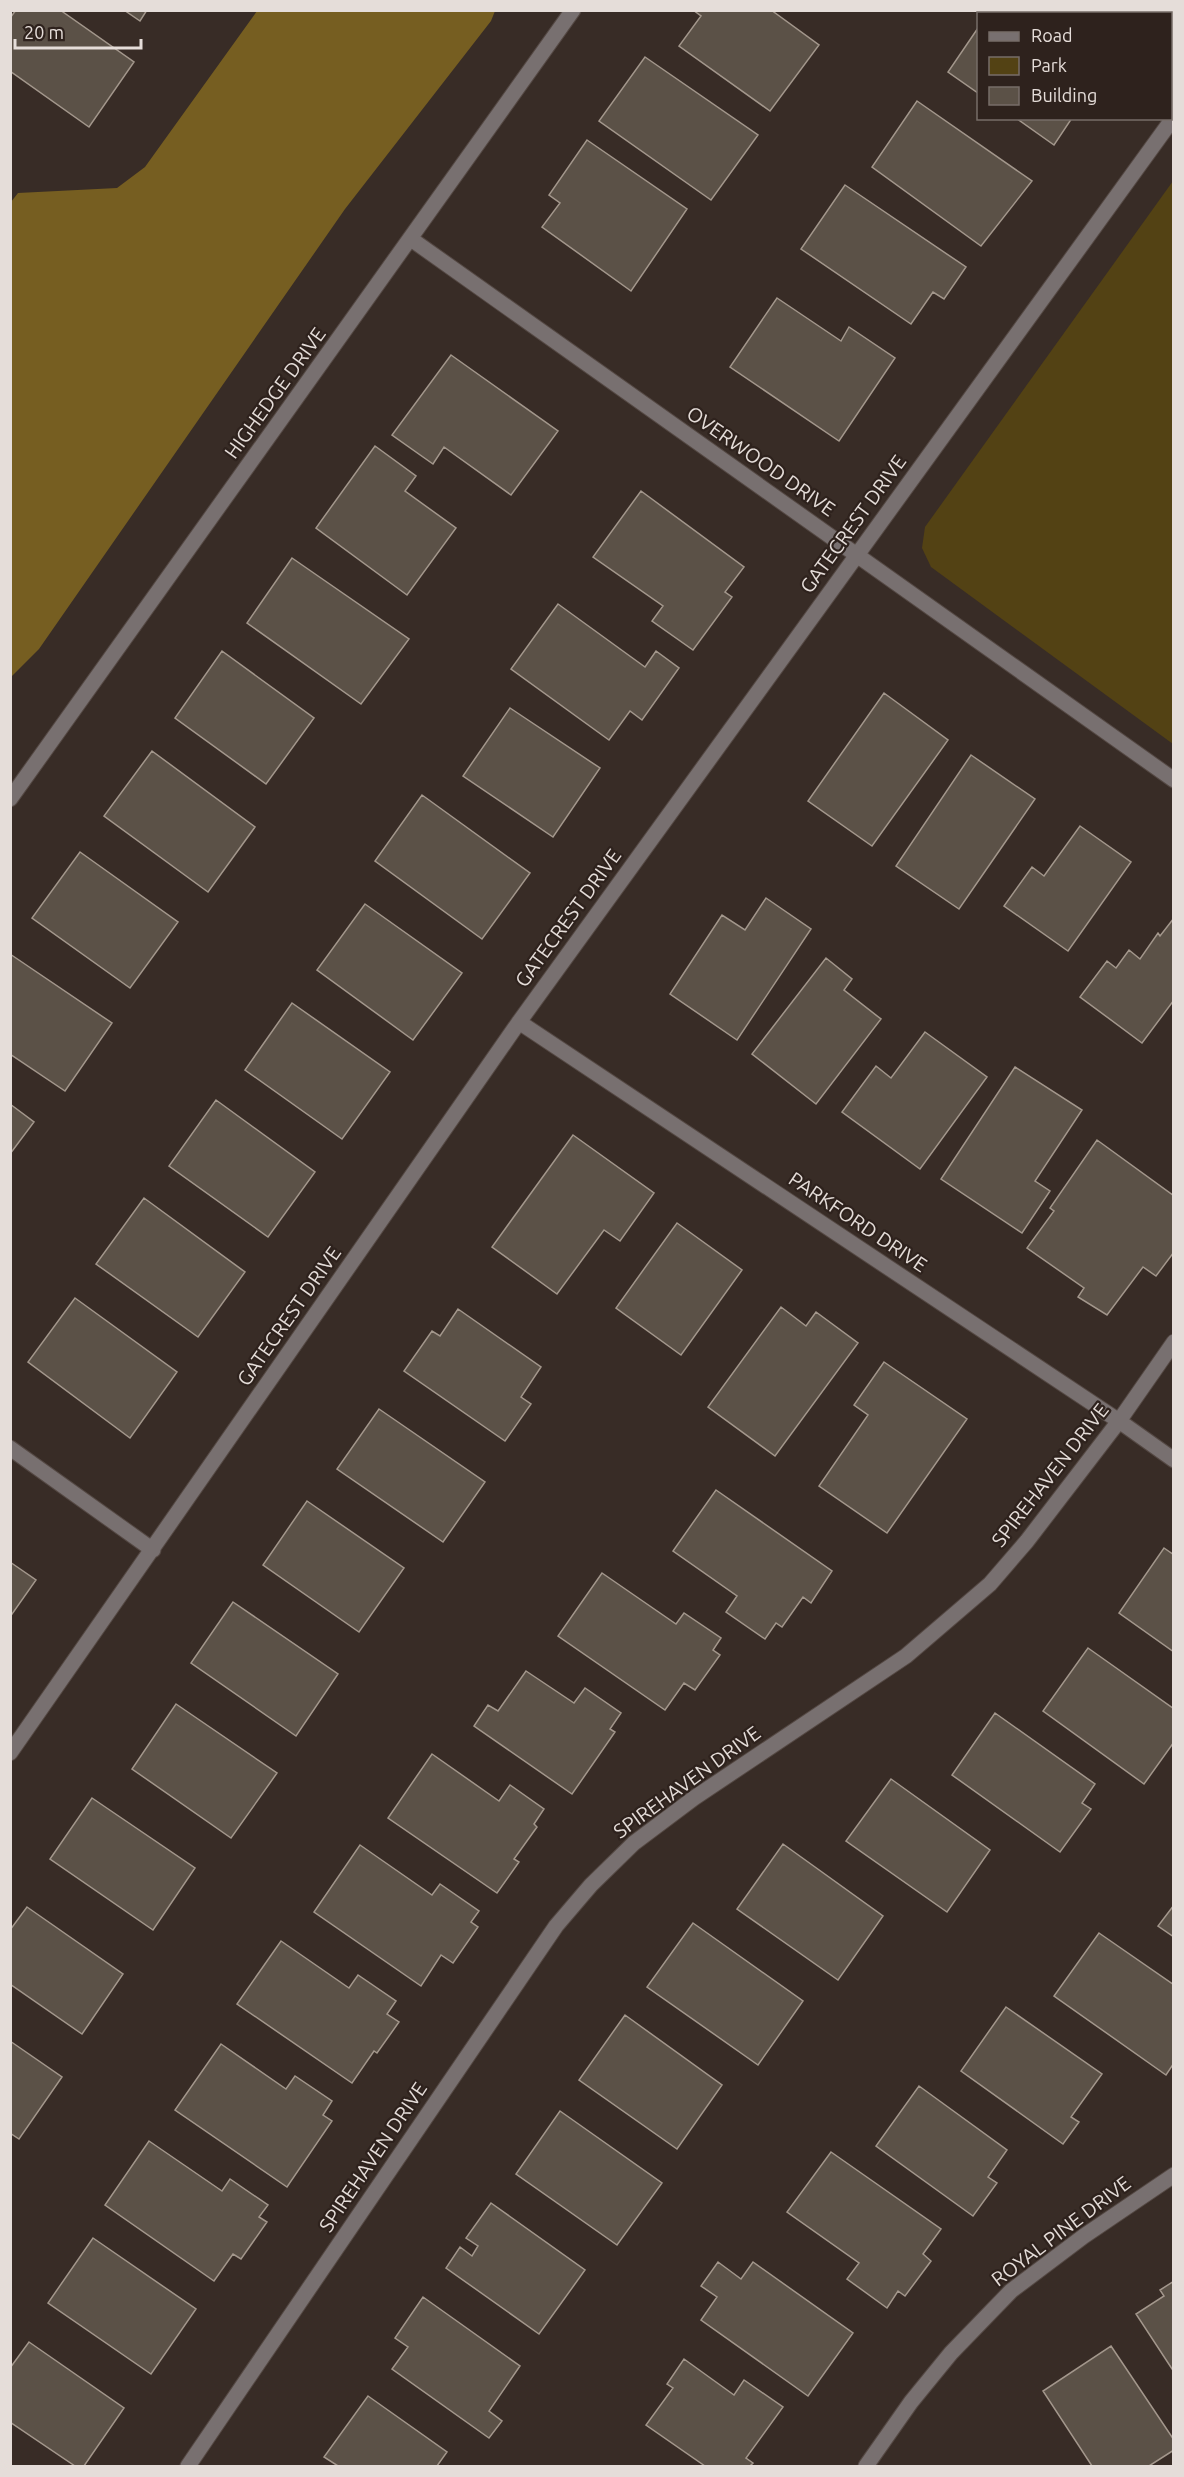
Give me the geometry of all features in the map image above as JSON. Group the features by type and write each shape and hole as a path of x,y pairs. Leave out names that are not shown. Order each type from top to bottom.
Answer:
{"street":[{"name":"HIGHEDGE DRIVE","path":"10,799 573,10"},
{"name":"GATECREST DRIVE","path":"10,1753 519,1022 1171,120"},
{"name":"OVERWOOD DRIVE","path":"411,239 1173,780"},
{"name":"PARKFORD DRIVE","path":"519,1022 1119,1420 1173,1460"},
{"name":"SPIREHAVEN DRIVE","path":"188,2466 556,1926 591,1885 642,1836 694,1798 906,1656 990,1584 1027,1541 1119,1420 1173,1342"},
{"path":"10,1448 153,1550"},
{"name":"ROYAL PINE DRIVE","path":"866,2466 911,2402 944,2361 1011,2291 1084,2236 1173,2175"}],"green space":[{"path":"1173,181 1173,744 931,567 922,548 925,527"}],"shaded area":[{"path":"257,11 495,11 491,21 345,209 39,649 11,677 11,202 18,193 117,188 145,167"}],"building":[{"path":"16,10 60,10 134,62 89,127 10,71 10,18"},
{"path":"124,10 147,10 140,21"},
{"path":"693,10 771,10 819,45 770,111 679,46 701,16"},
{"path":"1077,10 1153,10 1152,12 1079,12"},
{"path":"977,29 977,92 948,72"},
{"path":"645,57 758,135 711,200 599,121"},
{"path":"917,101 1032,181 981,246 872,167"},
{"path":"1019,120 1071,120 1054,145"},
{"path":"587,140 687,209 631,291 542,227 560,203 549,195"},
{"path":"845,185 966,267 944,299 933,292 911,324 801,249"},
{"path":"777,298 841,341 849,327 895,358 839,441 730,367"},
{"path":"451,355 558,431 511,495 444,447 433,464 392,435"},
{"path":"375,446 416,476 405,491 456,528 407,595 316,528"},
{"path":"641,491 744,567 725,592 732,597 693,650 652,621 663,606 593,557"},
{"path":"292,558 409,639 361,704 247,623"},
{"path":"558,604 645,667 656,651 679,668 642,720 630,711 609,740 511,669"},
{"path":"222,651 314,718 266,784 175,718"},
{"path":"884,693 948,740 872,846 808,801"},
{"path":"510,708 600,768 553,837 463,776"},
{"path":"152,751 255,827 208,892 104,816"},
{"path":"971,755 1035,799 959,909 896,866"},
{"path":"422,795 530,873 482,939 375,861"},
{"path":"1080,826 1131,862 1068,951 1004,906 1032,867 1044,876"},
{"path":"80,852 178,922 130,988 32,918"},
{"path":"766,898 811,929 737,1040 670,994 722,915 745,930"},
{"path":"365,904 462,973 413,1040 317,970"},
{"path":"1174,918 1174,1000 1142,1043 1080,997 1107,961 1116,968 1129,950 1140,959 1158,933 1160,936"},
{"path":"10,954 112,1023 65,1091 10,1054"},
{"path":"826,958 852,979 844,990 881,1019 816,1104 752,1054"},
{"path":"292,1003 390,1072 342,1139 245,1070"},
{"path":"925,1032 987,1077 920,1169 842,1112 876,1066 891,1078"},
{"path":"1015,1067 1082,1110 1035,1181 1050,1191 1022,1233 941,1179"},
{"path":"216,1100 315,1172 268,1237 169,1166"},
{"path":"10,1104 34,1122 10,1154"},
{"path":"573,1135 654,1193 620,1241 604,1230 557,1294 492,1247"},
{"path":"1097,1140 1174,1196 1174,1252 1156,1276 1143,1267 1107,1315 1078,1297 1084,1288 1027,1248 1054,1211 1050,1208"},
{"path":"144,1198 245,1272 198,1337 96,1264"},
{"path":"677,1223 742,1270 681,1355 616,1308"},
{"path":"75,1298 177,1372 130,1438 28,1362"},
{"path":"781,1307 806,1326 816,1312 858,1343 775,1456 708,1407"},
{"path":"458,1309 541,1367 521,1397 531,1404 505,1441 404,1371 432,1331 440,1336"},
{"path":"884,1362 967,1419 887,1533 819,1486 868,1415 854,1405"},
{"path":"379,1409 485,1482 443,1542 337,1469"},
{"path":"716,1490 832,1571 811,1603 803,1597 782,1627 776,1623 765,1639 726,1612 737,1596 673,1551"},
{"path":"307,1501 404,1568 359,1632 263,1565"},
{"path":"1164,1548 1174,1555 1174,1652 1119,1613"},
{"path":"10,1562 36,1580 10,1617"},
{"path":"602,1573 676,1624 684,1613 721,1638 713,1650 720,1655 695,1690 684,1683 665,1710 558,1636"},
{"path":"233,1602 338,1674 296,1736 191,1663"},
{"path":"1088,1648 1174,1709 1174,1742 1144,1784 1043,1711"},
{"path":"526,1671 574,1703 585,1688 621,1713 610,1729 615,1732 572,1794 474,1726 488,1705 498,1711"},
{"path":"176,1704 277,1773 231,1838 132,1769"},
{"path":"995,1713 1095,1784 1082,1803 1091,1809 1060,1852 952,1775"},
{"path":"432,1754 499,1801 510,1785 544,1809 534,1824 537,1827 514,1859 519,1862 497,1893 388,1818"},
{"path":"891,1779 990,1850 947,1912 846,1841"},
{"path":"92,1798 195,1868 153,1930 50,1859"},
{"path":"783,1844 883,1916 838,1980 737,1909"},
{"path":"360,1845 432,1895 440,1884 479,1911 471,1922 478,1927 453,1963 441,1955 421,1986 314,1912"},
{"path":"1174,1905 1174,1937 1158,1926"},
{"path":"27,1907 123,1974 82,2034 10,1984 10,1930"},
{"path":"693,1923 803,2001 758,2065 647,1987"},
{"path":"1099,1933 1174,1985 1174,2063 1166,2075 1054,1996"},
{"path":"281,1941 349,1988 358,1975 396,2001 387,2014 399,2022 377,2053 374,2051 352,2083 237,2004"},
{"path":"1006,2007 1102,2074 1071,2117 1079,2122 1063,2144 961,2071"},
{"path":"625,2015 722,2085 677,2149 579,2080"},
{"path":"10,2041 62,2077 19,2139 10,2133"},
{"path":"221,2044 286,2089 295,2076 332,2101 323,2115 332,2121 287,2187 175,2110"},
{"path":"919,2086 1007,2150 988,2177 997,2183 973,2216 876,2146"},
{"path":"560,2111 662,2183 617,2245 516,2174"},
{"path":"149,2141 222,2191 230,2179 268,2205 259,2217 267,2222 241,2259 233,2254 214,2281 105,2205"},
{"path":"831,2152 941,2229 923,2254 931,2261 905,2296 898,2291 887,2308 847,2279 859,2263 787,2212"},
{"path":"491,2203 585,2270 539,2334 446,2268 460,2247 472,2256 478,2246 466,2238"},
{"path":"93,2238 196,2309 151,2374 48,2303"},
{"path":"718,2262 741,2279 753,2262 853,2333 808,2396 701,2320 717,2297 701,2286"},
{"path":"1174,2281 1174,2372 1136,2314 1164,2296 1160,2290"},
{"path":"423,2297 520,2366 489,2411 502,2421 489,2438 392,2369 408,2347 395,2338"},
{"path":"29,2342 124,2408 84,2466 75,2466 10,2422 10,2368"},
{"path":"1111,2346 1174,2440 1174,2450 1149,2466 1092,2466 1043,2391"},
{"path":"684,2359 734,2395 744,2380 783,2407 746,2458 753,2463 750,2466 705,2466 646,2425 673,2388 667,2384"},
{"path":"368,2396 447,2452 437,2466 338,2466 324,2457"}]}
